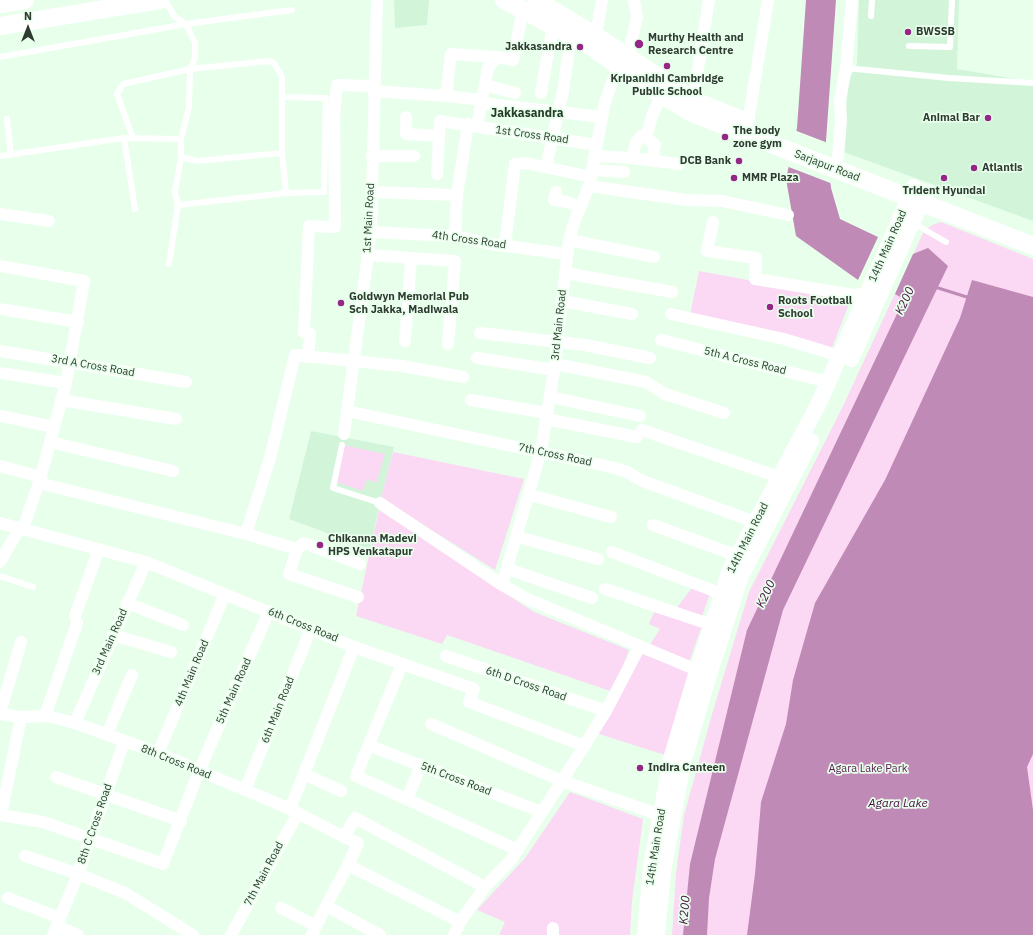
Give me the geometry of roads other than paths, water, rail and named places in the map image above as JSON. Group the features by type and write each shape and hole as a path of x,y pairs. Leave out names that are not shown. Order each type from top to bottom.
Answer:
{"main road":[{"path":"0,4 25,0"},
{"path":"0,26 160,0"},
{"name":"Sarjapur Road","path":"504,0 539,4 596,36 662,95 692,113 835,160 1033,246"},
{"name":"Sarjapur Road","path":"539,4 553,25 589,46 623,61 693,100 748,122 788,144"},
{"name":"Sarjapur Road","path":"918,195 1033,234"},
{"name":"14th Main Road","path":"899,239 913,223 918,195"},
{"name":"14th Main Road","path":"657,935 662,872 683,763 712,625 730,570 828,382 899,239 918,195"},
{"name":"14th Main Road","path":"645,935 651,867 671,759 741,576 828,407 873,290"}],"street":[{"name":"1st Main Road","path":"343,440 371,232 377,0"},
{"path":"596,36 602,0"},
{"name":"3rd Main Road","path":"502,585 518,537 542,451 555,367 566,254 569,240 591,178 605,102 623,61 637,17 634,0"},
{"path":"693,100 709,0"},
{"path":"748,122 768,0"},
{"path":"835,160 841,120 840,100 846,68 852,0"},
{"path":"446,96 451,54 497,57 513,60 539,4"},
{"path":"541,93 553,25"},
{"path":"546,167 563,92 571,35"},
{"path":"455,236 458,195 473,125 482,100 488,68 497,57"},
{"path":"308,357 310,334 304,332 309,226 335,227 334,117 337,85 482,100 489,104 602,117"},
{"path":"485,85 515,93"},
{"path":"646,137 653,114 662,95"},
{"path":"406,117 406,134 439,136 437,174"},
{"name":"1st Cross Road","path":"439,136 440,121 473,125 508,132 552,137 596,150 632,158 679,164"},
{"path":"632,158 636,142 641,136 646,137 655,145 652,160"},
{"path":"372,156 414,156"},
{"path":"505,245 515,164 526,163 546,167 687,200 722,201 788,215"},
{"path":"591,178 624,172"},
{"path":"371,192 458,195"},
{"path":"556,192 554,200 568,202 580,207"},
{"path":"0,214 50,221"},
{"path":"713,222 707,251 756,258 755,279 854,295 873,290"},
{"name":"4th Cross Road","path":"371,232 455,236 566,254"},
{"path":"569,240 654,257"},
{"path":"368,255 455,261 448,344"},
{"path":"405,342 411,259"},
{"path":"0,266 84,281 78,322 66,383 40,480 21,529 0,562"},
{"path":"565,273 672,292"},
{"path":"562,301 632,314"},
{"path":"0,310 78,322"},
{"path":"671,314 784,339 840,356"},
{"path":"480,333 585,344 650,358"},
{"name":"5th A Cross Road","path":"661,340 828,382"},
{"name":"3rd A Cross Road","path":"0,351 186,382"},
{"path":"246,534 270,458 295,355 402,366 463,377"},
{"path":"477,358 555,367 646,382 665,394 724,413"},
{"path":"0,373 66,383"},
{"path":"550,397 640,416"},
{"path":"61,400 176,419"},
{"path":"471,400 640,434 779,477"},
{"name":"7th Cross Road","path":"347,411 542,451 629,473 640,480 755,522"},
{"path":"0,416 54,427"},
{"path":"50,442 172,471"},
{"path":"0,466 40,480 246,534 297,549"},
{"path":"530,495 612,518"},
{"path":"380,503 502,585 530,600 703,673"},
{"name":"6th Cross Road","path":"0,523 146,562 354,647 474,689 469,702 585,746"},
{"path":"654,524 738,556"},
{"path":"518,537 598,559"},
{"path":"358,596 289,574 297,549 304,544 360,564"},
{"path":"45,716 99,549"},
{"path":"612,552 722,594"},
{"name":"3rd Main Road","path":"75,723 146,562"},
{"path":"508,569 592,598"},
{"path":"605,589 712,625"},
{"name":"4th Main Road","path":"158,752 225,594"},
{"path":"127,603 183,625"},
{"name":"5th Main Road","path":"90,838 163,864 181,821 199,771 269,612"},
{"name":"6th Main Road","path":"244,790 310,629"},
{"path":"113,635 171,652"},
{"path":"0,713 21,642"},
{"path":"454,935 460,922 486,887 511,860 518,850 585,746 606,711 640,646"},
{"path":"341,791 304,774 354,647"},
{"name":"6th D Cross Road","path":"446,656 606,711"},
{"path":"402,664 370,746 356,776 518,850"},
{"path":"107,734 132,676"},
{"name":"8th Cross Road","path":"0,713 21,717 45,716 75,723 107,734 124,742 158,752 294,811 358,843 348,865"},
{"path":"21,717 0,815 43,822 90,838"},
{"path":"431,724 562,781 660,815"},
{"name":"8th C Cross Road","path":"124,742 78,874 125,893 193,935"},
{"name":"5th Cross Road","path":"370,746 542,812"},
{"path":"407,799 421,765"},
{"name":"7th Main Road","path":"231,935 294,811 304,774"},
{"path":"56,777 105,796 181,821"},
{"path":"344,837 355,818 486,887"},
{"path":"25,856 78,874 57,926"},
{"path":"281,908 314,931 348,865 460,922"},
{"path":"8,898 57,926 78,935"},
{"path":"326,906 380,935"}],"lane":[{"path":"165,0 175,17 186,24 195,43 195,58 190,69 188,107 181,139 181,157 175,192 178,205 169,264"},
{"path":"871,16 872,0"},
{"path":"909,46 950,47 952,0"},
{"path":"0,57 186,24 292,10"},
{"path":"133,138 117,94 123,84 190,69 269,61 276,66 282,77 282,153 286,193"},
{"path":"846,68 949,78 1033,83"},
{"path":"178,205 286,193 324,192 326,98 282,97"},
{"path":"7,119 11,155"},
{"path":"0,156 124,138 181,139"},
{"path":"124,138 135,209"},
{"path":"181,157 197,162 282,153"},
{"path":"913,223 946,242"},
{"path":"343,440 333,488 380,503"},
{"path":"0,576 33,587"}],"water":[{"path":"806,0 836,0 826,141 831,188 840,219 878,237 858,280 796,236 786,179 797,128"},
{"path":"928,248 948,266 783,610 715,859 709,898 707,935 683,935 690,864 747,630 904,299 895,294 913,254"},
{"name":"Agara Lake","path":"972,280 1033,297 1033,754 1027,767 1033,810 1033,935 747,935 755,874 761,802 786,724 793,680 815,603 885,480 960,318"}],"waterway":[{"name":"K200","path":"935,287 970,298"}],"place":[{"name":"BWSSB","path":"908,32"},
{"name":"Murthy Health and Research Centre","path":"639,44"},
{"name":"Jakkasandra","path":"580,47"},
{"name":"Kripanidhi Cambridge Public School","path":"667,66"},
{"name":"Animal Bar","path":"988,118"},
{"name":"The body zone gym","path":"725,137"},
{"name":"DCB Bank","path":"739,161"},
{"name":"Atlantis","path":"974,168"},
{"name":"MMR Plaza","path":"734,178"},
{"name":"Trident Hyundai","path":"944,178"},
{"name":"Goldwyn Memorial Pub Sch Jakka, Madiwala","path":"341,303"},
{"name":"Roots Football School","path":"770,307"},
{"name":"Chikanna Madevi HPS Venkatapur","path":"320,545"},
{"name":"Indira Canteen","path":"640,768"}],"district":[{"name":"Jakkasandra","path":"527,114"}],"park label":[{"name":"Agara Lake Park","path":"868,769"}]}
